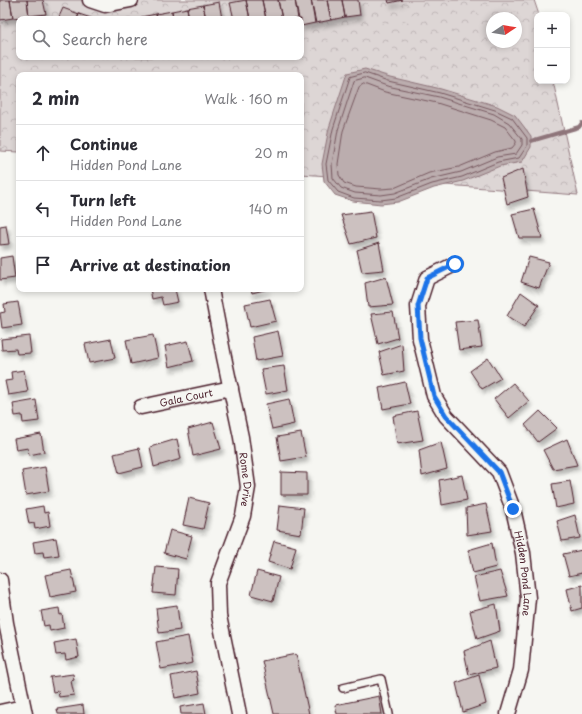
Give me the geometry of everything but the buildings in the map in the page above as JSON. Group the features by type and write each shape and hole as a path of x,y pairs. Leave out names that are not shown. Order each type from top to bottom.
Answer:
{"street":[{"path":"90,0 105,5 131,0"},
{"name":"Hidden Pond Lane","path":"455,264 427,278 418,306 420,338 434,396 446,416 499,472 513,509 523,553 528,598 521,670 508,714"},
{"name":"Rome Drive","path":"212,292 241,437 248,487 243,516 218,583 219,616 239,714"},
{"name":"Gala Court","path":"141,407 231,388"},
{"path":"0,587 24,711 0,712"}],"lane":[{"path":"343,688 381,679 389,714"}],"green space":[{"path":"0,0 534,0 538,12 534,12 534,84 554,84 578,195 304,174 304,72 16,72 16,152 0,151"}],"water":[{"path":"365,69 390,77 441,89 497,106 515,115 531,136 531,147 522,162 500,166 463,181 434,188 398,202 381,204 353,201 335,195 324,181 322,164 329,128 347,73"}],"waterway":[{"path":"531,141 579,127 582,123"}],"route":[{"path":"455,264 427,278 418,306 420,338 434,396 446,416 499,472 513,509"}]}
